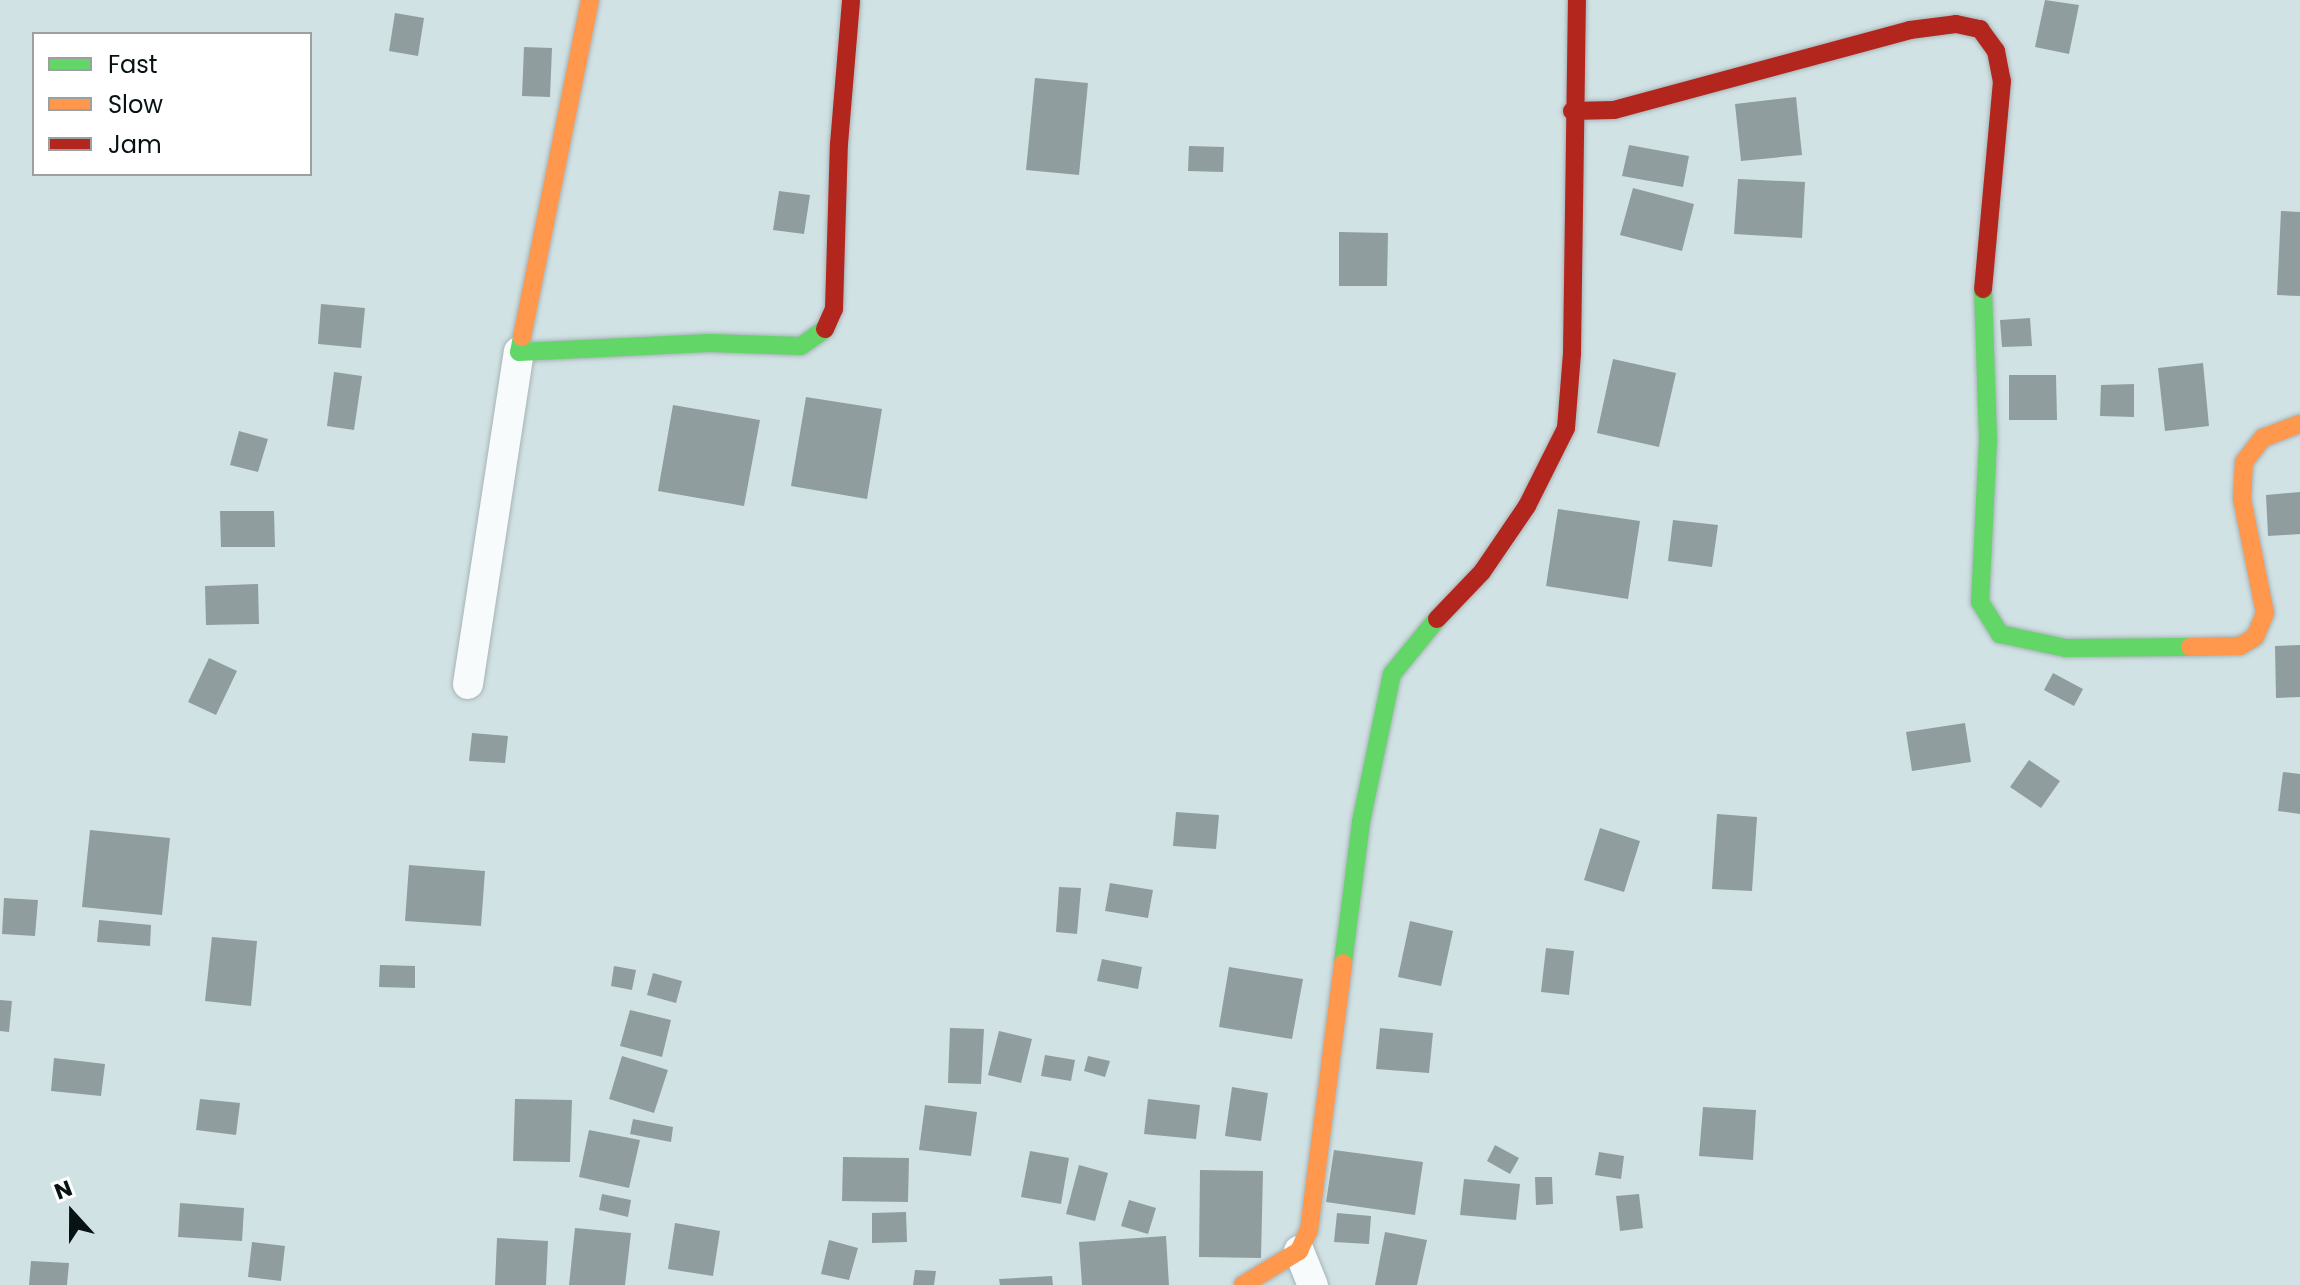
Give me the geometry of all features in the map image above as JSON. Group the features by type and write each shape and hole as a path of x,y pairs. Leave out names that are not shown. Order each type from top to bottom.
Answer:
{"street":[{"path":"468,684 519,352 590,0"},
{"path":"519,352 709,343 759,349 801,346 824,332 834,309 839,144 851,0"},
{"path":"1313,1285 1299,1251 1315,1199 1328,1058 1361,822 1392,674 1416,640 1482,572 1527,506 1566,428 1572,353 1572,111 1577,0"},
{"path":"1572,111 1628,107 1910,30 1956,24 1980,29 1996,51 2002,81 1983,293 1988,440 1980,602 2000,634 2066,648 2240,646 2255,637 2265,613 2242,499 2244,462 2263,438 2300,424"},
{"path":"1243,1285 1299,1251"}],"building":[{"path":"2045,0 2079,5 2069,54 2035,47"},
{"path":"395,13 424,18 418,56 389,51"},
{"path":"524,47 552,48 550,97 522,96"},
{"path":"1035,78 1088,83 1079,175 1026,170"},
{"path":"1796,97 1802,155 1741,161 1735,104"},
{"path":"1629,145 1689,156 1683,187 1622,176"},
{"path":"1189,146 1224,147 1223,172 1188,171"},
{"path":"1738,179 1805,182 1802,238 1734,234"},
{"path":"1633,188 1694,204 1682,251 1620,235"},
{"path":"779,191 810,195 804,234 773,230"},
{"path":"2281,211 2300,212 2300,296 2277,295"},
{"path":"1339,232 1388,233 1387,286 1339,286"},
{"path":"321,304 365,308 361,348 318,344"},
{"path":"2030,318 2032,346 2002,347 2000,320"},
{"path":"1613,359 1676,373 1659,447 1597,433"},
{"path":"2203,363 2209,426 2165,431 2158,368"},
{"path":"334,372 362,376 354,430 327,426"},
{"path":"2009,375 2056,375 2057,420 2009,420"},
{"path":"2134,384 2134,417 2100,416 2101,385"},
{"path":"806,397 882,409 867,499 791,486"},
{"path":"673,405 760,420 744,506 658,491"},
{"path":"239,431 268,439 258,472 230,465"},
{"path":"2300,492 2300,534 2268,536 2266,495"},
{"path":"1558,509 1640,521 1628,599 1546,586"},
{"path":"220,511 274,511 275,547 221,547"},
{"path":"1673,520 1718,525 1712,567 1668,561"},
{"path":"258,584 259,624 206,625 205,586"},
{"path":"2300,645 2300,697 2276,698 2275,646"},
{"path":"209,658 237,671 216,715 188,702"},
{"path":"2053,673 2083,689 2074,706 2044,690"},
{"path":"1965,723 1971,762 1912,771 1906,732"},
{"path":"472,733 508,736 505,763 469,761"},
{"path":"2029,760 2060,781 2041,808 2010,787"},
{"path":"2283,772 2300,774 2300,814 2278,811"},
{"path":"1176,812 1219,815 1216,849 1173,846"},
{"path":"1717,814 1757,817 1752,891 1712,889"},
{"path":"1600,828 1640,841 1624,892 1584,880"},
{"path":"90,830 170,838 162,915 82,907"},
{"path":"409,865 485,871 481,926 405,921"},
{"path":"1110,883 1153,890 1148,918 1105,911"},
{"path":"1059,887 1081,888 1077,934 1056,932"},
{"path":"4,898 38,900 35,936 2,934"},
{"path":"99,920 151,925 150,946 97,942"},
{"path":"1410,921 1453,931 1441,986 1398,977"},
{"path":"212,937 257,941 251,1006 205,1001"},
{"path":"1546,948 1574,951 1569,995 1541,992"},
{"path":"1102,959 1142,967 1138,989 1097,981"},
{"path":"380,965 415,966 415,988 379,987"},
{"path":"614,966 636,970 632,990 611,986"},
{"path":"1229,967 1303,979 1292,1039 1219,1027"},
{"path":"653,973 682,981 676,1003 647,995"},
{"path":"0,1000 12,1001 9,1032 0,1031"},
{"path":"630,1010 671,1020 662,1057 620,1046"},
{"path":"950,1028 984,1029 981,1084 948,1083"},
{"path":"1380,1028 1433,1033 1429,1073 1376,1069"},
{"path":"999,1031 1032,1039 1021,1083 988,1075"},
{"path":"1045,1055 1075,1060 1071,1081 1041,1076"},
{"path":"622,1056 668,1070 654,1113 609,1099"},
{"path":"1088,1056 1110,1061 1105,1077 1084,1071"},
{"path":"54,1058 105,1064 101,1096 51,1091"},
{"path":"1232,1087 1268,1093 1261,1141 1225,1136"},
{"path":"200,1099 240,1103 236,1135 196,1130"},
{"path":"515,1099 572,1100 570,1162 513,1161"},
{"path":"1148,1099 1200,1105 1196,1139 1144,1134"},
{"path":"925,1105 977,1112 971,1156 919,1150"},
{"path":"1703,1107 1756,1110 1753,1160 1699,1156"},
{"path":"633,1119 673,1127 671,1142 630,1134"},
{"path":"589,1130 640,1140 629,1188 579,1177"},
{"path":"1495,1145 1519,1158 1510,1174 1487,1161"},
{"path":"1334,1150 1423,1162 1415,1215 1326,1202"},
{"path":"1030,1151 1069,1158 1061,1204 1021,1197"},
{"path":"1599,1152 1624,1156 1621,1179 1595,1175"},
{"path":"843,1157 909,1158 908,1202 842,1201"},
{"path":"1079,1165 1108,1173 1095,1221 1066,1214"},
{"path":"1200,1170 1263,1171 1261,1258 1199,1257"},
{"path":"1535,1177 1552,1177 1553,1204 1536,1205"},
{"path":"1464,1179 1520,1184 1516,1220 1460,1215"},
{"path":"602,1194 631,1200 628,1217 599,1210"},
{"path":"1639,1194 1643,1228 1620,1231 1616,1196"},
{"path":"1129,1200 1156,1208 1148,1234 1121,1226"},
{"path":"180,1203 244,1208 242,1241 178,1237"},
{"path":"906,1212 907,1242 872,1243 872,1213"},
{"path":"1337,1213 1371,1216 1369,1244 1334,1242"},
{"path":"675,1223 720,1231 713,1276 668,1269"},
{"path":"575,1228 631,1233 625,1285 569,1285"},
{"path":"1385,1232 1427,1240 1417,1285 1375,1285"},
{"path":"1166,1236 1169,1285 1082,1285 1079,1242"},
{"path":"497,1238 548,1241 546,1285 495,1285"},
{"path":"829,1240 858,1248 849,1280 821,1274"},
{"path":"252,1242 285,1246 281,1281 248,1277"},
{"path":"31,1261 69,1263 67,1285 29,1285"},
{"path":"915,1270 936,1271 934,1285 913,1285"},
{"path":"1052,1276 1053,1285 1000,1285 999,1279"}],"traffic: fast":[{"path":"1983,289 1988,440 1980,602 2000,634 2066,648 2190,647"},
{"path":"522,337 519,352 709,343 801,346 825,329"},
{"path":"1343,963 1361,822 1392,674 1437,619"}],"traffic: slow":[{"path":"522,337 590,0"},
{"path":"2190,647 2240,646 2255,637 2265,613 2242,499 2244,462 2263,438 2300,424"},
{"path":"1243,1285 1299,1251 1309,1230 1343,963"}],"traffic: jam":[{"path":"825,329 834,309 839,144 851,0"},
{"path":"1437,619 1482,572 1527,506 1566,428 1572,353 1577,0"},
{"path":"1572,111 1614,110 1910,30 1956,24 1980,29 1996,51 2002,81 1983,289"}]}
